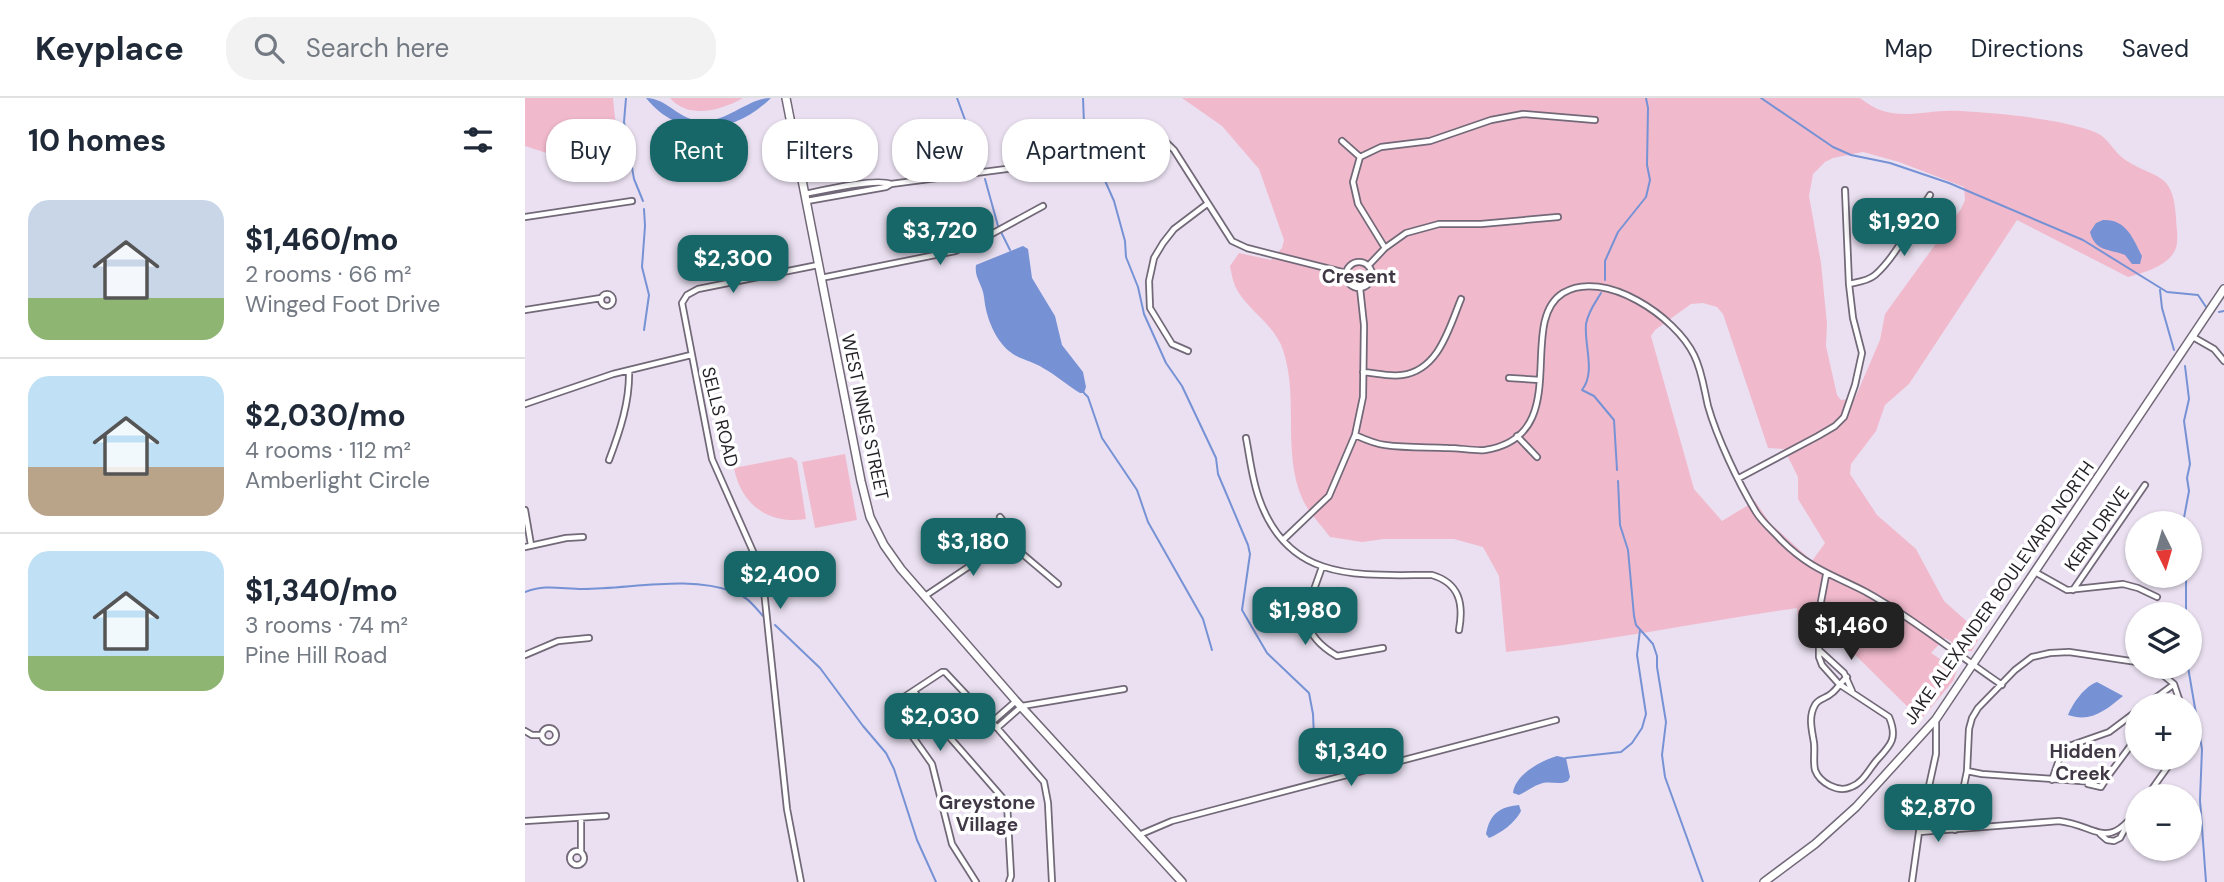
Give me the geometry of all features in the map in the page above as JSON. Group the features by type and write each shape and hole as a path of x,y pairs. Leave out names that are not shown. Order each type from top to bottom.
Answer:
{"main road":[{"name":"WEST INNES STREET","path":"786,99 866,503 884,545 901,569 1019,704 1182,882"},
{"name":"JAKE ALEXANDER BOULEVARD NORTH","path":"1764,882 1813,846 1856,807 1936,719 2224,289"}],"street":[{"path":"1385,248 1358,204 1353,182 1360,157 1381,146 1430,141 1491,120 1523,114 1595,120"},
{"path":"805,198 835,196 891,184 1014,169 1119,131 1135,128 1149,131 1164,139 1174,150 1228,237 1239,245 1346,273"},
{"path":"1342,141 1360,157"},
{"path":"805,198 834,188 885,182 891,184"},
{"path":"834,188 835,196"},
{"path":"1739,478 1818,436 1844,417 1862,353 1853,318 1849,284 1845,190"},
{"path":"1849,284 1868,280 1877,274 1930,195"},
{"path":"525,218 632,201"},
{"path":"1188,351 1172,344 1160,326 1150,308 1149,281 1154,258 1163,243 1174,229 1207,204"},
{"path":"821,279 955,251 1043,206"},
{"path":"1368,266 1385,248 1406,233 1439,224 1481,224 1558,216"},
{"path":"1361,262 1368,266 1371,278 1367,285 1360,288 1349,284 1346,273 1353,263 1361,262"},
{"name":"SELLS ROAD","path":"801,882 787,809 763,581 755,556 712,459 682,306 684,298 698,289 818,265"},
{"path":"1355,435 1383,445 1485,450 1504,444 1517,436 1533,416 1540,380 1543,320 1555,299 1575,287 1609,288 1629,296 1677,330 1694,354 1709,409 1757,514 1803,560 1826,575 1866,593 2002,685"},
{"path":"1283,540 1329,496 1355,435 1363,397 1364,325 1360,288"},
{"path":"525,310 601,298"},
{"path":"1363,372 1402,375 1427,365 1442,346 1461,299"},
{"path":"2193,337 2214,349 2224,361"},
{"path":"525,404 629,370 691,355"},
{"path":"609,460 623,421 629,390 629,370"},
{"path":"1509,378 1540,380"},
{"path":"1517,436 1537,457"},
{"path":"1246,438 1260,501 1283,540 1307,561 1341,573 1432,575 1446,579 1459,600 1459,630"},
{"name":"KERN DRIVE","path":"2073,590 2145,485"},
{"path":"525,510 528,546 583,537"},
{"path":"1000,517 1007,526 1007,541 1058,584"},
{"path":"925,596 1007,541"},
{"path":"1322,567 1307,618 1308,629 1319,646 1337,656 1383,648"},
{"path":"2034,572 2067,590 2123,584 2138,587 2157,597"},
{"path":"1826,575 1819,612 1819,651 1822,665 1839,684 1889,717 1893,735 1888,750 1863,778 1853,787 1842,790 1828,785 1814,768 1810,720 1819,699 1830,695 1839,684 1847,677"},
{"path":"1272,617 1307,618"},
{"path":"525,655 558,642 589,638"},
{"path":"1819,651 1847,677 1852,691"},
{"path":"1955,830 1967,771 1972,718 1978,708 2015,670 2032,657 2050,653 2070,652 2125,660"},
{"path":"976,882 952,844 932,764 893,709 895,703 945,672 997,727 1046,787 1052,882"},
{"path":"2168,679 2174,684 2177,693"},
{"path":"2162,693 2174,684"},
{"path":"992,722 1019,704 1124,690"},
{"path":"913,691 932,717 1007,803 1009,882"},
{"path":"997,727 1019,704"},
{"path":"1912,882 1936,754 1936,719"},
{"path":"1138,835 1172,821 1556,720"},
{"path":"2052,780 2061,754 2069,746 2109,732 2125,720"},
{"path":"527,732 541,735"},
{"path":"1967,771 2094,782 2108,776 2125,753"},
{"path":"525,821 606,816"},
{"path":"580,852 581,818"},
{"path":"1920,832 2059,821 2070,822 2114,841 2120,838 2125,829"},
{"path":"2100,834 2114,832 2125,825"}],"shaded area":[{"path":"525,98 613,98 615,119 546,119 546,153 525,146"},
{"path":"670,98 743,98 716,109 696,111 678,105"},
{"path":"1182,98 1860,98 1873,106 1897,114 1947,111 1993,113 2068,124 2097,133 2124,159 2161,178 2171,191 2174,201 2177,243 2165,262 2151,270 2128,277 2017,220 1909,384 1885,405 1876,431 1851,464 1850,474 1877,515 1916,549 1944,601 1981,634 1972,651 1966,651 1945,638 1931,653 1957,670 1953,681 1923,717 1917,716 1836,636 1830,633 1815,639 1800,639 1797,608 1506,652 1499,576 1483,547 1454,539 1384,539 1362,542 1330,537 1302,498 1296,480 1291,443 1290,386 1283,350 1270,328 1239,293 1230,266 1239,253 1271,260 1282,248 1284,240 1259,169 1222,126","holes":["1863,152 1899,162 1964,187 1965,200 1885,314 1880,340 1855,398 1841,400 1837,395 1826,346 1827,324 1821,263 1809,196 1813,174 1825,162","1703,303 1717,307 1723,314 1768,448 1784,449 1798,477 1798,499 1825,543 1812,561 1770,523 1755,501 1722,521 1694,489 1651,336 1655,330 1691,304"]},
{"path":"845,454 857,520 815,528 802,462"},
{"path":"791,457 797,461 806,519 780,519 759,510 743,492 734,468"}],"water":[{"path":"646,98 661,102 692,119 672,119"},
{"path":"771,98 742,119 717,119 755,101"},
{"path":"2103,220 2118,223 2128,231 2142,256 2140,264 2132,264 2125,255 2104,249 2095,243 2090,232 2096,223"},
{"path":"1023,246 1028,249 1032,278 1055,316 1062,345 1083,372 1086,387 1084,393 1013,354 1001,343 992,328 976,274 976,265"},
{"path":"2097,682 2123,696 2098,714 2084,717 2068,715 2079,696"},
{"path":"1557,756 1566,758 1570,777 1568,781 1544,783 1519,795 1513,793 1523,775 1543,761"},
{"path":"1519,805 1521,811 1515,820 1489,838 1486,834 1493,817 1501,810"}],"waterway":[{"path":"626,98 624,122 634,179 643,201"},
{"path":"957,98 965,119"},
{"path":"1083,98 1084,119"},
{"path":"1605,280 1605,261 1618,232 1646,197 1650,180 1647,165 1646,98"},
{"path":"1761,98 1833,147 1851,155 1890,163 1949,183 2083,240 2167,292 2198,295 2206,307"},
{"path":"986,182 998,226"},
{"path":"1106,182 1114,201 1125,241 1126,257 1138,287 1144,314 1166,363 1182,386 1216,458 1218,474 1248,545 1250,554 1242,610 1267,653 1309,693 1313,714 1315,761"},
{"path":"644,209 642,267 649,295 644,330"},
{"path":"1001,232 1010,250"},
{"path":"2160,290 2162,308 2174,350"},
{"path":"1601,293 1586,324 1589,367 1582,390 1594,396 1614,420 1617,470"},
{"path":"2219,312 2224,311"},
{"path":"2185,366 2189,399 2184,421 2190,464 2185,511"},
{"path":"1084,393 1088,397 1102,438 1137,490 1148,522 1203,619 1212,650"},
{"path":"1618,481 1620,525 1628,550 1636,625 1653,644 1657,656 1666,722 1662,755 1665,777 1703,882"},
{"path":"525,592 547,588 698,584 739,594 763,616"},
{"path":"2186,588 2186,602"},
{"path":"775,625 820,668 886,753 894,769 917,840 936,882"},
{"path":"1566,758 1621,752 1632,743 1642,728 1646,714 1637,655 1640,630"},
{"path":"2190,679 2202,749 2200,800 2206,882"}],"district":[{"name":"Cresent","path":"1359,276"},
{"name":"Hidden Creek","path":"2083,762"},
{"name":"Greystone Village","path":"987,813"}]}
